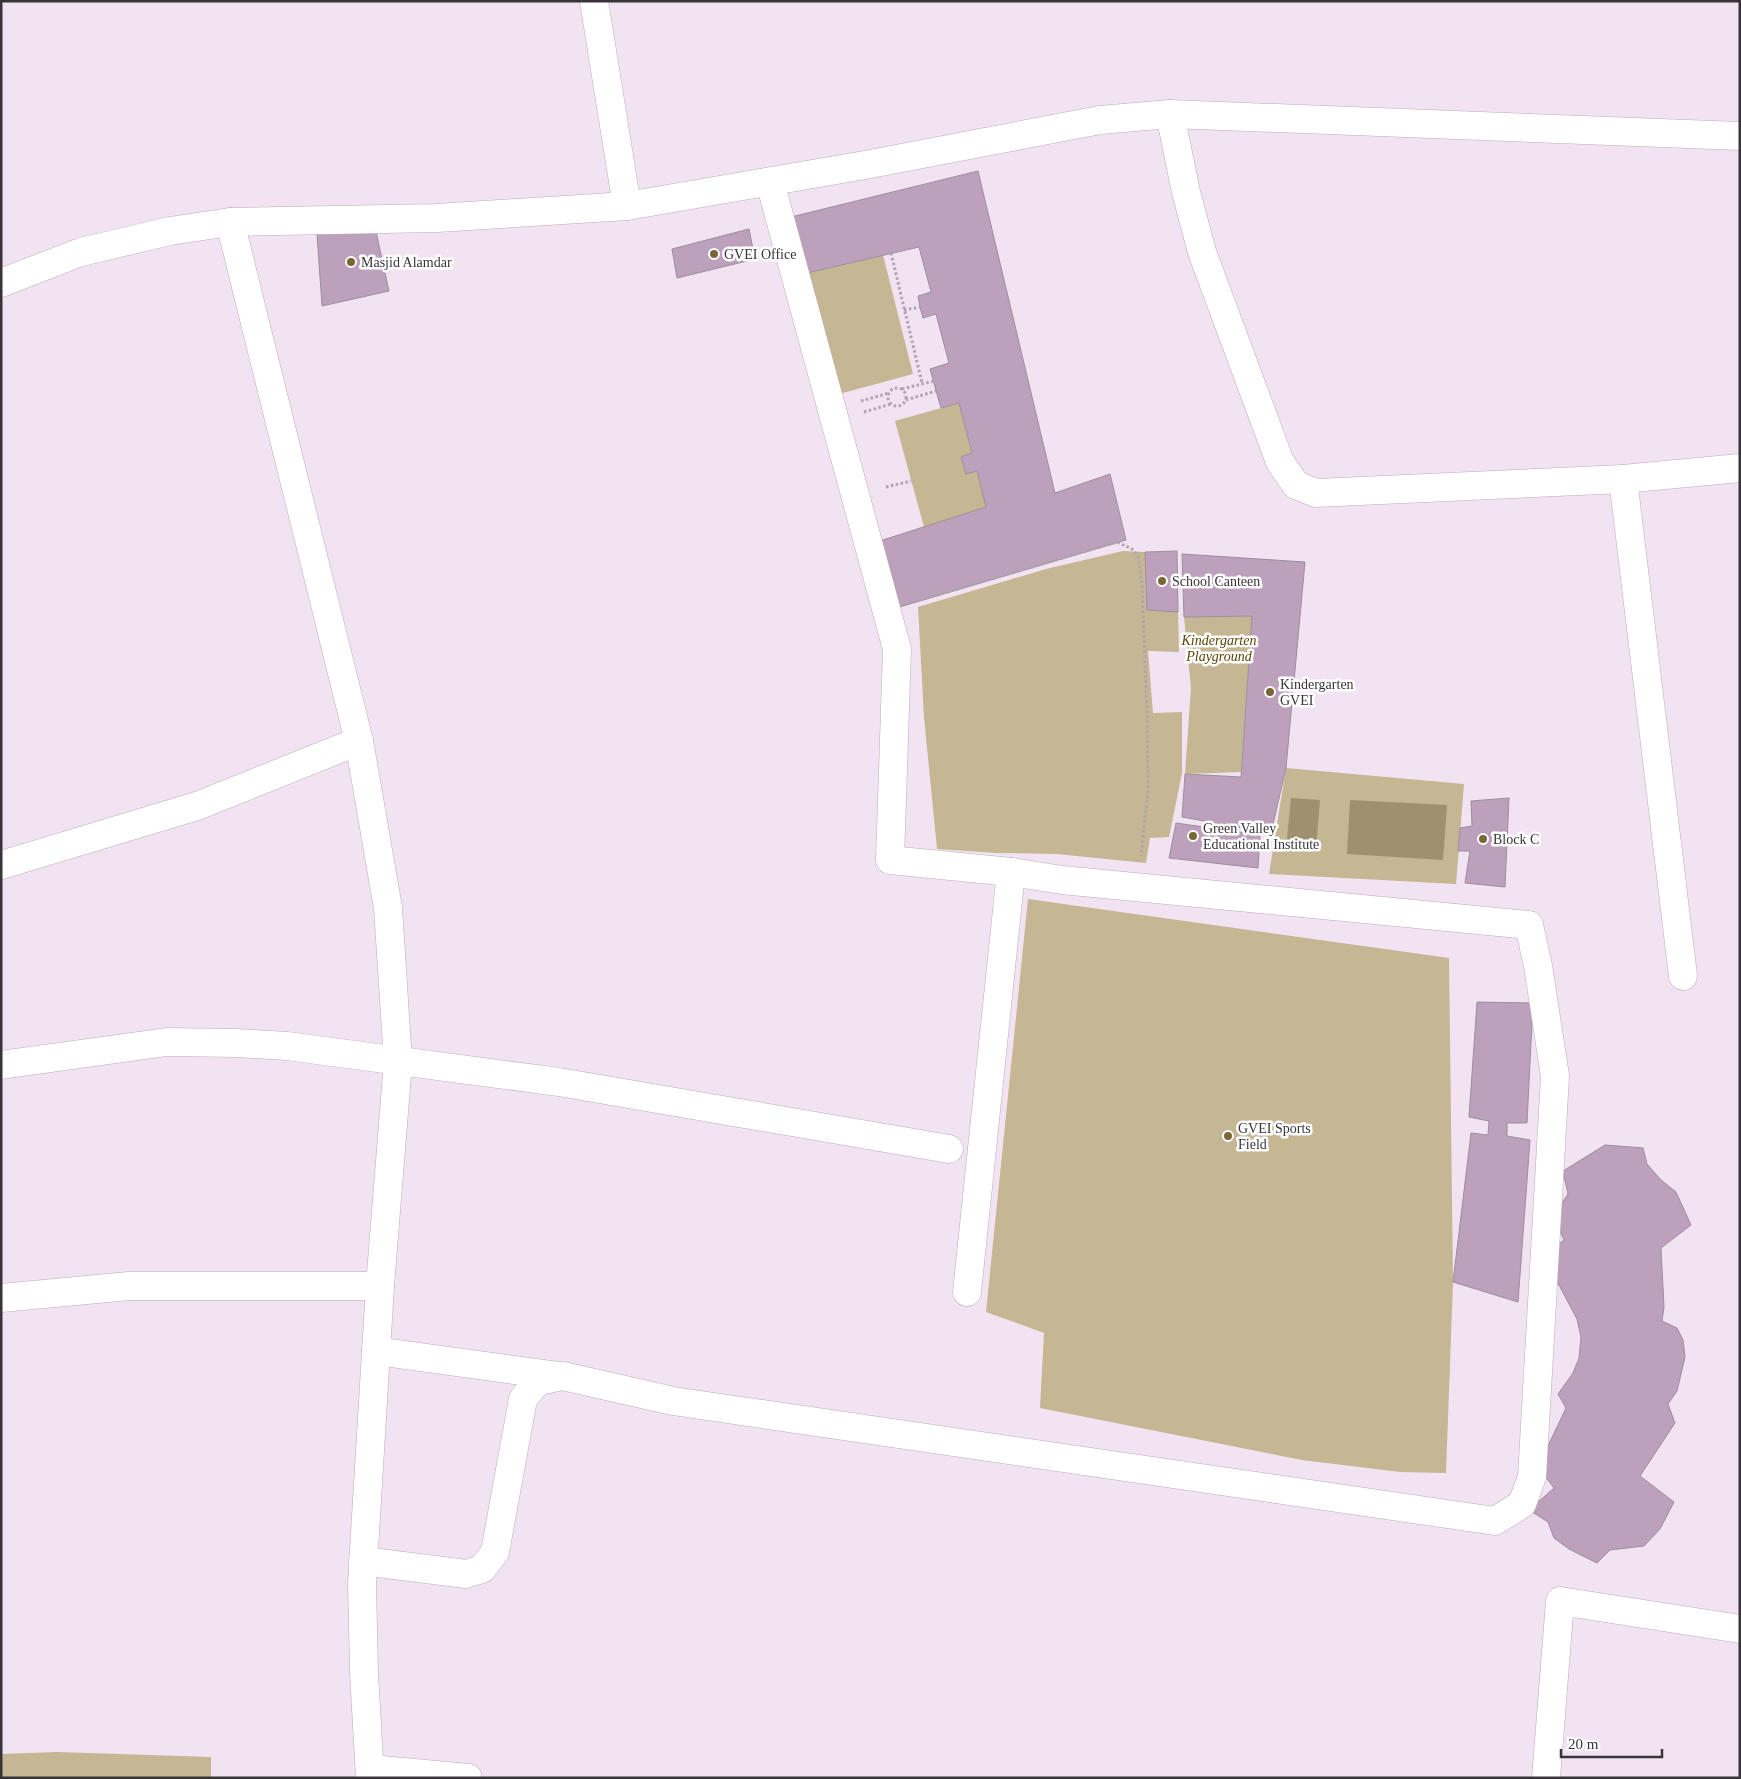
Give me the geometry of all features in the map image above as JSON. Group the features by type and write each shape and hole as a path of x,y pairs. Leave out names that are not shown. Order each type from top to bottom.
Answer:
{"street":[{"path":"594,1 627,206"},
{"path":"1170,114 1186,192 1202,252 1280,462 1296,485 1316,493 1623,479 1740,468"},
{"path":"1,283 81,252 170,231 230,222 437,218 627,206 865,165 1100,120 1170,114 1740,136"},
{"path":"376,1351 562,1376 673,1401 1495,1521 1522,1504 1532,1477 1555,1076 1538,966 1529,926 1062,880 1011,872 890,860 897,649 770,182"},
{"path":"230,222 359,741 388,908 398,1062 380,1286 362,1583 364,1674 371,1774 468,1778"},
{"path":"1623,479 1683,976"},
{"path":"1,865 196,806 359,741"},
{"path":"967,1292 1011,872"},
{"path":"1,1065 167,1042 287,1046 559,1082 949,1149"},
{"path":"1,1298 129,1286 380,1286"},
{"path":"363,1562 466,1574 482,1569 495,1552 522,1399 538,1382 562,1376"},
{"path":"1546,1778 1560,1601 1740,1629"}],"path":[{"path":"891,253 922,384"},
{"path":"904,310 920,307"},
{"path":"934,381 891,390 888,396 889,402 897,406 906,400 936,391"},
{"path":"902,389 906,394 906,400"},
{"path":"884,478 886,487 911,481"},
{"path":"886,609 1117,542 1132,549 1138,556 1142,584 1147,713 1148,781 1140,887"}],"green space":[{"path":"883,255 913,374 839,394 807,273"},
{"path":"959,403 972,453 961,457 966,474 977,471 986,507 924,527 895,421"},
{"path":"1123,551 1145,552 1147,610 1178,612 1179,652 1148,651 1153,713 1182,712 1182,773 1169,837 1150,838 1146,863 1057,854 996,853 937,849 924,717 918,607 1046,569"},
{"name":"Kindergarten Playground","path":"1252,616 1241,772 1185,774 1191,688 1184,617"},
{"path":"1286,768 1464,784 1456,884 1269,874"},
{"name":"GVEI Sports Field","path":"1028,899 1449,958 1453,1282 1446,1473 1400,1472 1302,1460 1040,1408 1044,1333 986,1312"},
{"path":"57,1752 211,1757 211,1778 1,1778 1,1754"}],"shaded area":[{"path":"1291,798 1320,800 1316,849 1286,848"},
{"path":"1350,800 1447,805 1443,860 1347,854"}],"building":[{"path":"978,171 1055,493 1110,474 1126,540 879,613 861,547 986,507 977,471 966,474 961,457 972,453 959,403 941,408 930,369 949,363 936,314 923,318 920,307 918,296 931,292 919,247 807,273 791,217"},
{"name":"Masjid Alamdar","path":"375,227 389,291 322,306 317,234"},
{"name":"GVEI Office","path":"749,229 755,259 677,278 672,249"},
{"name":"School Canteen","path":"1177,551 1178,612 1147,610 1145,552"},
{"name":"Kindergarten GVEI","path":"1182,554 1305,562 1286,768 1271,833 1182,817 1185,774 1241,777 1252,616 1184,617"},
{"name":"Block C","path":"1509,798 1505,887 1465,883 1470,851 1458,851 1460,828 1472,826 1471,801"},
{"path":"1176,823 1260,835 1258,868 1169,858"},
{"path":"1477,1002 1533,1003 1527,1123 1507,1123 1507,1136 1530,1140 1518,1302 1453,1282 1471,1133 1488,1135 1489,1121 1469,1117"},
{"path":"1605,1145 1643,1148 1647,1164 1661,1180 1676,1192 1691,1225 1661,1248 1664,1307 1662,1321 1677,1328 1683,1340 1685,1357 1677,1391 1668,1404 1675,1423 1640,1476 1674,1502 1660,1529 1644,1546 1610,1550 1597,1563 1569,1549 1554,1538 1548,1522 1529,1510 1554,1488 1538,1467 1566,1408 1558,1394 1573,1373 1579,1358 1581,1337 1577,1319 1551,1270 1551,1249 1564,1240 1553,1216 1568,1194 1563,1171"}],"place":[{"name":"GVEI Office","path":"714,254"},
{"name":"Masjid Alamdar","path":"351,262"},
{"name":"School Canteen","path":"1162,581"},
{"name":"Kindergarten GVEI","path":"1270,692"},
{"name":"Green Valley Educational Institute","path":"1193,836"},
{"name":"Block C","path":"1483,839"},
{"name":"GVEI Sports Field","path":"1228,1136"}]}
